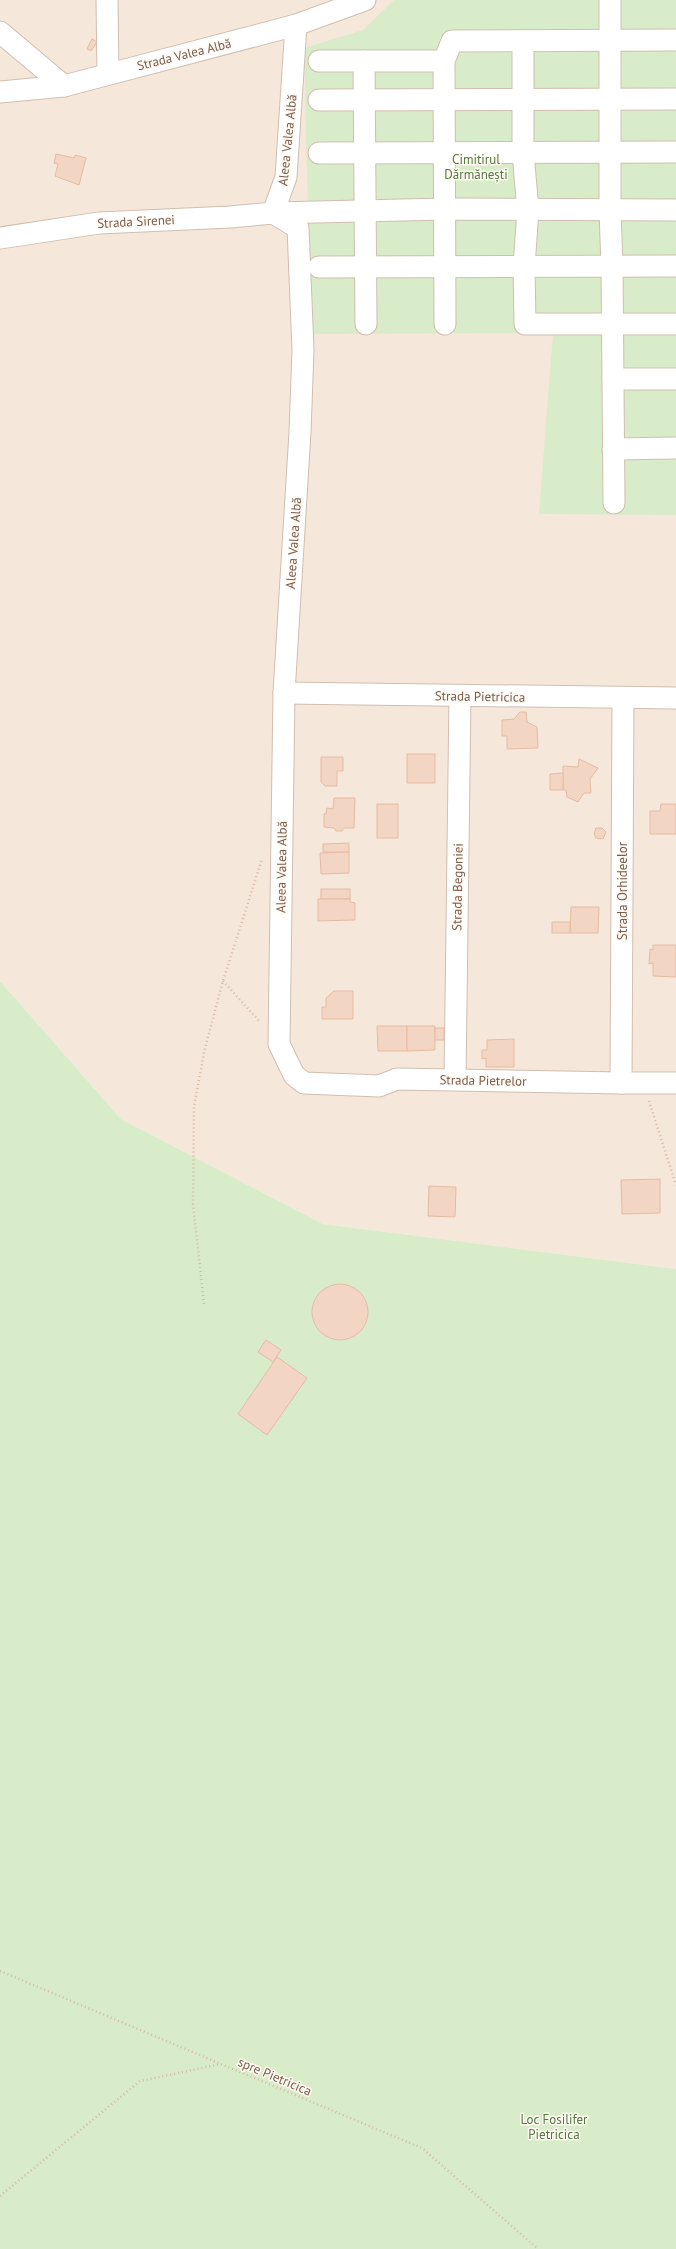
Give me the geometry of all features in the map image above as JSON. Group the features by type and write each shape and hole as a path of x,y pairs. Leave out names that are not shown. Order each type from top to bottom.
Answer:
{"street":[{"path":"107,0 108,74"},
{"name":"Strada Valea Albă","path":"0,92 64,86 296,25 365,0"},
{"path":"610,0 610,211 613,324 614,503"},
{"name":"Aleea Valea Albă","path":"294,1075 279,1044 284,693 300,432 303,350 298,228 273,213 286,177 296,25"},
{"path":"0,32 64,86"},
{"path":"445,324 446,208 444,153 444,61 452,41 676,40"},
{"path":"523,41 524,153 528,210 524,266 524,324 676,324"},
{"path":"319,61 444,61"},
{"path":"364,61 366,324"},
{"path":"319,100 676,99"},
{"path":"319,153 676,152"},
{"name":"Strada Sirenei","path":"0,238 99,223 230,217 273,213 446,208 610,211 676,210"},
{"path":"319,267 676,266"},
{"path":"613,379 676,379"},
{"path":"613,449 676,448"},
{"name":"Strada Pietricica","path":"284,693 676,698"},
{"name":"Strada Begoniei","path":"455,1079 460,696"},
{"name":"Strada Orhideelor","path":"621,1084 623,698"},
{"name":"Strada Pietrelor","path":"294,1075 304,1083 379,1086 397,1078 621,1084 676,1083"}],"path":[{"path":"204,1304 193,1204 194,1106 205,1048 223,981 263,855"},
{"path":"223,981 279,1044"},
{"path":"644,1083 676,1185"},
{"path":"0,1971 221,2064"},
{"name":"spre Pietricica","path":"0,2196 140,2081 221,2064 422,2148 538,2249"}],"shaded area":[{"path":"0,0 676,0 676,1269 323,1224 121,1119 0,981"}],"green space":[{"name":"Cimitirul Dărmănești","path":"394,0 676,0 676,515 539,514 553,333 311,334 304,48 363,30"},
{"name":"Loc Fosilifer Pietricica","path":"0,981 121,1119 323,1224 676,1269 676,2249 0,2249"}],"building":[{"path":"92,39 97,42 91,51 87,49"},
{"path":"56,154 74,158 75,155 86,158 79,185 55,176 58,164 54,163"},
{"path":"520,712 526,712 527,722 537,727 538,748 507,749 507,736 502,736 502,720 514,719"},
{"path":"407,754 435,754 435,783 407,783"},
{"path":"321,757 343,757 343,771 337,771 337,786 325,786 321,782"},
{"path":"579,759 598,768 590,779 591,793 584,793 578,802 567,797 566,790 563,790 563,766 578,767"},
{"path":"563,773 563,790 550,790 550,774"},
{"path":"334,798 355,798 354,828 344,828 342,831 336,831 334,828 324,827 324,814 326,814 327,808 333,809"},
{"path":"377,804 398,804 398,838 377,838"},
{"path":"661,804 676,804 676,834 650,834 650,811 660,811"},
{"path":"596,828 602,828 606,832 603,839 596,838 594,834"},
{"path":"349,843 349,852 323,852 323,844"},
{"path":"349,852 349,873 321,874 320,853"},
{"path":"321,889 350,889 350,899 321,899"},
{"path":"318,899 350,899 350,902 355,903 355,920 318,921"},
{"path":"571,907 599,907 598,933 570,933"},
{"path":"552,922 570,922 570,933 552,933"},
{"path":"653,945 676,945 676,977 653,976 653,963 649,964 650,949 653,950"},
{"path":"334,991 353,991 353,1019 322,1019 322,1007 326,1007 326,998"},
{"path":"377,1026 407,1026 407,1051 378,1051"},
{"path":"407,1026 435,1026 435,1050 407,1051"},
{"path":"435,1028 444,1028 444,1040 435,1040"},
{"path":"514,1039 514,1067 486,1067 486,1058 482,1059 482,1050 487,1050 487,1040"},
{"path":"660,1179 660,1213 622,1214 621,1180"},
{"path":"429,1186 456,1187 455,1217 428,1216"},
{"path":"340,1284 351,1286 360,1292 366,1301 368,1312 366,1323 360,1332 351,1338 340,1340 329,1338 320,1332 314,1323 312,1312 314,1301 320,1292 329,1286"},
{"path":"266,1340 281,1350 273,1362 258,1352"},
{"path":"277,1357 307,1378 267,1435 238,1414"}]}
